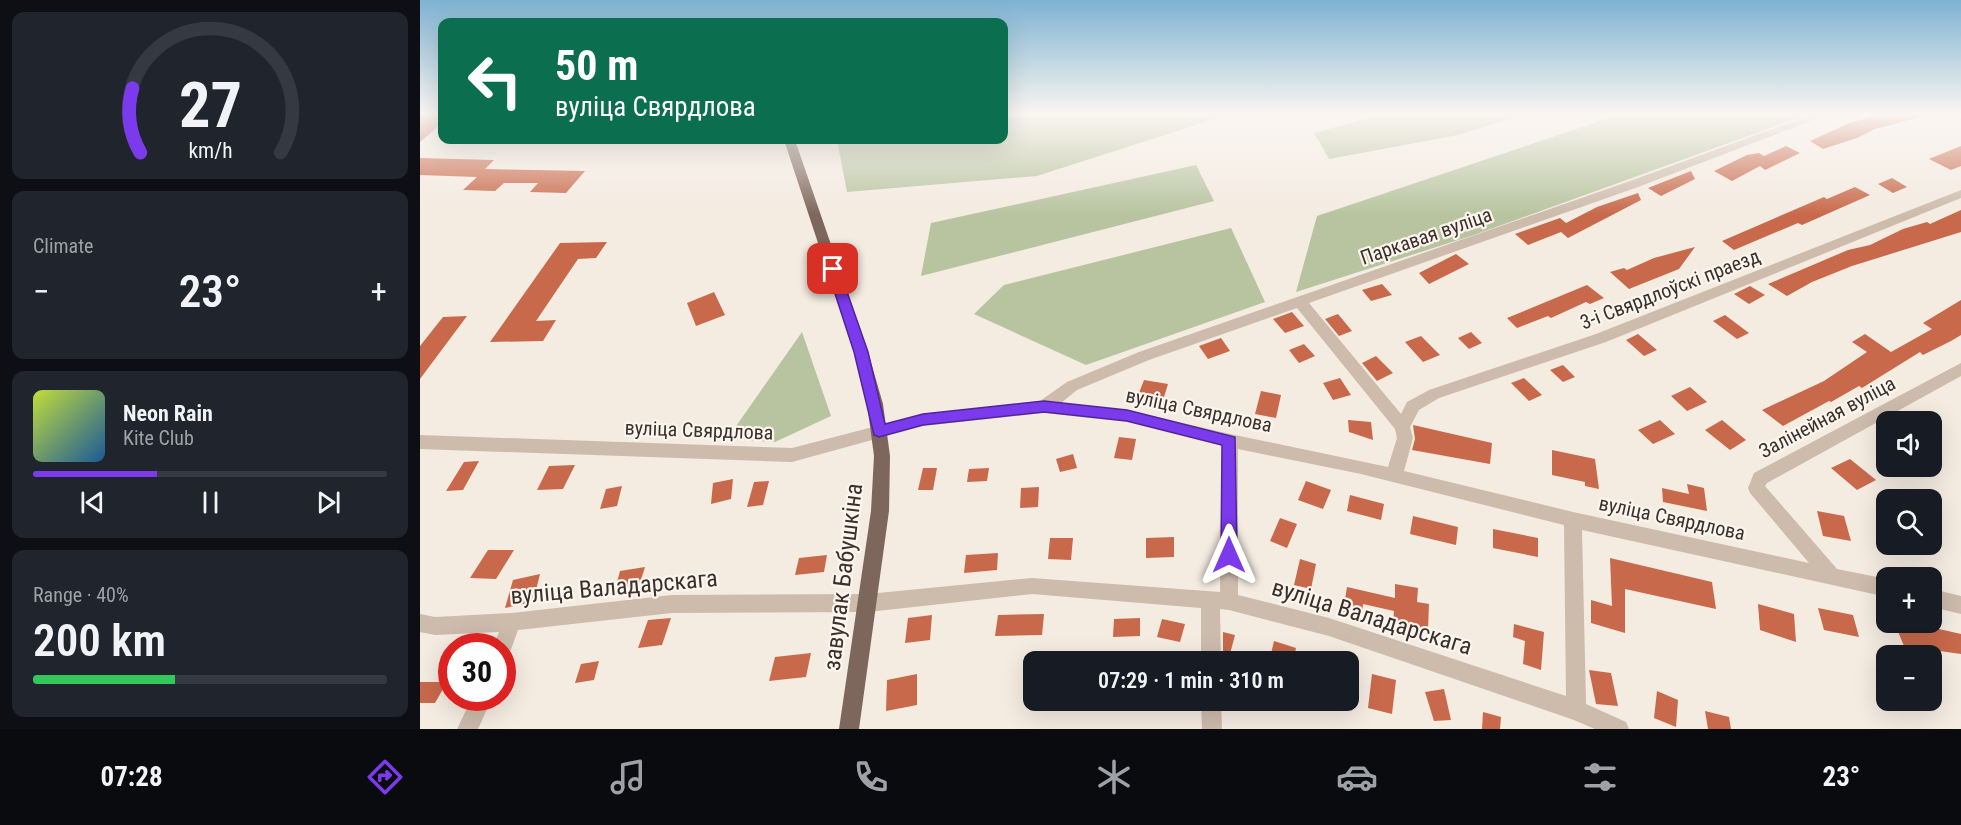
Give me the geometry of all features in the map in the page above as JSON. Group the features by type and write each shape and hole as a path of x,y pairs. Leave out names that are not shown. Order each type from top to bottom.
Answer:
{"main road":[{"name":"завулак Бабушкіна","path":"791,147 861,352 879,431 882,456 880,511 849,729"}],"street":[{"name":"Паркавая вуліца","path":"1044,407 1082,382 1144,356 1734,147"},
{"name":"3-і Свярдлоўскі праезд","path":"1401,427 1413,406 1434,394 1601,338 1961,194"},
{"path":"1299,301 1401,427 1405,438 1394,475"},
{"name":"Залінейная вуліца","path":"1831,575 1756,488 1760,478 1961,369"},
{"name":"вуліца Свярдлова","path":"420,442 792,455 826,448 923,420 1044,407 1127,416 1230,441 1394,475 1574,520 1876,585"},
{"path":"1212,651 1219,601 1230,441"},
{"path":"1574,520 1576,710"},
{"name":"вуліца Валадарскага","path":"420,622 435,626 512,622 672,603 868,603 1032,586 1219,601 1329,627 1576,710 1619,729"},
{"path":"1942,600 1961,604"},
{"path":"508,633 512,622"},
{"path":"467,729 476,711"},
{"path":"1211,711 1212,729"}],"green space":[{"path":"838,147 1127,147 1037,176 847,192"},
{"path":"1322,147 1393,147 1329,159"},
{"path":"1523,147 1718,147 1474,235 1296,292 1317,216"},
{"path":"1196,165 1214,201 921,276 931,223"},
{"path":"1231,228 1265,302 1086,365 974,314 1004,285"},
{"path":"802,332 831,416 775,442 727,439"}],"building":[{"path":"1784,147 1800,153 1765,170 1760,166 1732,181 1714,171 1747,155 1759,153 1764,156"},
{"path":"1961,147 1961,166 1951,170 1929,159"},
{"path":"420,158 494,160 485,169 585,171 566,193 530,192 538,183 504,183 495,191 463,190 477,177 420,175"},
{"path":"1691,171 1695,179 1661,196 1648,188"},
{"path":"1892,178 1907,187 1893,193 1878,184"},
{"path":"1855,187 1870,195 1802,225 1798,223 1734,250 1722,241 1824,197 1827,199"},
{"path":"1638,193 1641,200 1568,238 1561,232 1528,245 1515,234 1560,218 1566,223 1597,207"},
{"path":"1961,210 1961,232 1852,266 1812,282 1787,296 1768,284 1848,250 1870,245 1903,229 1927,222 1930,224"},
{"path":"607,242 596,258 578,259 536,321 556,320 543,341 490,342 560,243"},
{"path":"1695,247 1679,269 1629,289 1610,272 1624,268 1627,270 1654,258"},
{"path":"1456,254 1469,264 1429,284 1419,273"},
{"path":"1382,284 1392,295 1371,301 1362,290"},
{"path":"1587,285 1604,298 1590,304 1586,302 1551,318 1548,316 1517,328 1507,318"},
{"path":"1750,286 1765,295 1749,304 1734,294"},
{"path":"714,292 725,315 696,326 687,303"},
{"path":"1961,300 1961,335 1951,341 1923,355 1920,352 1862,388 1859,386 1783,426 1762,410 1824,381 1867,352 1852,342 1865,334 1891,352 1932,329 1923,323"},
{"path":"1292,312 1304,326 1285,333 1273,319"},
{"path":"1338,314 1352,331 1339,336 1325,319"},
{"path":"1725,315 1749,333 1737,339 1713,321"},
{"path":"467,316 420,379 420,346 443,317"},
{"path":"1471,332 1482,343 1469,349 1458,338"},
{"path":"1638,334 1657,350 1644,356 1626,340"},
{"path":"1421,336 1440,355 1423,362 1405,342"},
{"path":"1221,338 1230,351 1208,359 1199,346"},
{"path":"1304,344 1315,356 1299,363 1289,350"},
{"path":"1376,356 1393,373 1377,381 1362,363"},
{"path":"1563,365 1575,377 1563,382 1550,370"},
{"path":"1340,378 1351,395 1333,400 1323,383"},
{"path":"1524,378 1542,395 1529,401 1511,383"},
{"path":"1144,380 1168,384 1164,397 1139,393"},
{"path":"1690,387 1707,402 1687,411 1671,396"},
{"path":"1261,391 1281,395 1276,418 1255,414"},
{"path":"1348,420 1371,422 1373,440 1349,432"},
{"path":"1660,420 1675,434 1653,444 1638,430"},
{"path":"1722,420 1746,440 1730,450 1705,430"},
{"path":"1413,425 1492,443 1490,464 1412,450 1415,439"},
{"path":"1119,437 1136,439 1132,460 1114,458"},
{"path":"1552,450 1595,459 1599,489 1585,486 1585,482 1552,475"},
{"path":"1073,454 1077,468 1060,472 1056,459"},
{"path":"1850,459 1876,480 1857,490 1831,468"},
{"path":"479,461 463,490 446,491 464,462"},
{"path":"575,465 563,489 537,490 549,466"},
{"path":"923,468 937,468 933,490 918,490"},
{"path":"989,468 987,481 967,482 969,469"},
{"path":"733,479 731,499 711,504 713,483"},
{"path":"769,481 763,505 747,507 754,482"},
{"path":"1306,481 1331,490 1323,509 1298,500"},
{"path":"1687,484 1704,488 1707,511 1663,502 1662,488 1689,494"},
{"path":"622,486 617,506 600,509 606,489"},
{"path":"1039,487 1038,507 1020,508 1021,488"},
{"path":"1350,495 1384,504 1381,520 1347,511"},
{"path":"1817,511 1844,516 1851,541 1823,536"},
{"path":"1413,516 1458,527 1456,545 1410,534"},
{"path":"1280,518 1297,524 1287,548 1270,541"},
{"path":"1493,529 1538,538 1538,557 1493,548"},
{"path":"1174,537 1174,557 1146,558 1146,538"},
{"path":"1050,538 1073,538 1071,560 1048,559"},
{"path":"488,550 514,550 496,579 470,578"},
{"path":"998,553 997,570 964,573 966,555"},
{"path":"827,555 824,572 795,575 799,558"},
{"path":"1610,558 1712,582 1716,609 1625,589 1625,633 1591,623 1591,600 1612,606"},
{"path":"1300,559 1316,564 1311,589 1294,585"},
{"path":"645,567 639,586 615,590 620,571"},
{"path":"540,574 533,602 505,608 513,580"},
{"path":"1395,584 1418,588 1417,602 1429,604 1428,630 1393,623 1394,611 1363,604 1362,616 1343,612 1347,587 1395,598"},
{"path":"1758,604 1794,614 1796,642 1760,630"},
{"path":"1818,608 1853,615 1859,637 1824,630"},
{"path":"1044,614 1042,635 995,636 998,615"},
{"path":"932,615 930,640 905,643 908,618"},
{"path":"671,618 662,645 638,648 648,620"},
{"path":"1140,618 1140,636 1113,637 1114,619"},
{"path":"1162,619 1185,624 1180,642 1157,637"},
{"path":"1514,624 1544,632 1541,670 1523,664 1525,641 1513,637"},
{"path":"1942,630 1961,634 1961,654 1942,651 1942,645 1904,645 1899,633 1942,633"},
{"path":"1223,632 1235,635 1231,651 1223,651"},
{"path":"1274,641 1296,648 1295,651 1272,651"},
{"path":"811,653 806,677 769,681 775,657"},
{"path":"599,661 594,680 575,683 581,664"},
{"path":"1589,670 1611,673 1618,706 1596,704"},
{"path":"917,674 917,705 886,711 887,680"},
{"path":"1372,674 1396,680 1392,714 1368,708"},
{"path":"420,682 438,682 438,698 435,703 420,703"},
{"path":"1444,689 1451,720 1434,721 1425,692"},
{"path":"1657,691 1678,700 1676,727 1654,718"},
{"path":"1705,711 1729,717 1731,729 1708,729"},
{"path":"1483,712 1501,717 1500,729 1482,729"}],"route":[{"path":"833,269 861,352 875,404 879,431 923,420 985,411 1044,407 1127,416 1230,441 1229,555"}]}
